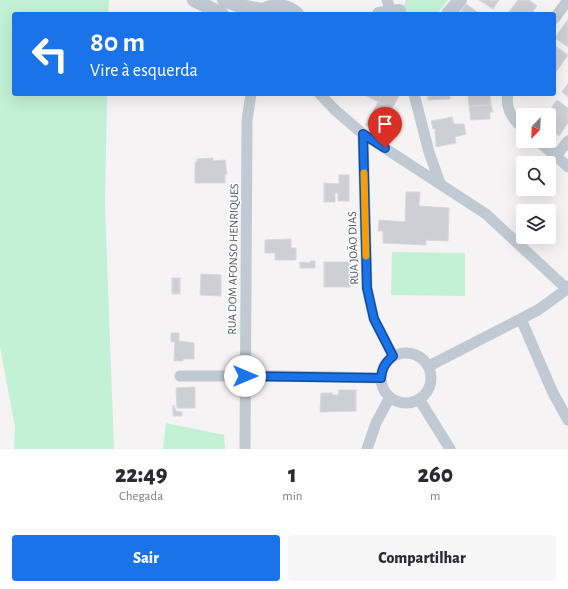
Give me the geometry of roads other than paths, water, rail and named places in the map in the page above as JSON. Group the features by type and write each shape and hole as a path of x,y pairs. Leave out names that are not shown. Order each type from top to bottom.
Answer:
{"street":[{"path":"194,0 218,12"},
{"path":"224,0 260,12 278,3 294,12"},
{"path":"450,12 460,0"},
{"path":"556,17 568,0"},
{"name":"RUA DOM AFONSO HENRIQUES","path":"244,449 247,120 251,96"},
{"path":"322,96 335,110 363,134 486,214 568,288 538,310 429,366"},
{"path":"415,96 429,152 440,183"},
{"path":"508,96 507,106 509,113 516,120"},
{"name":"RUA JOÃO DIAS","path":"363,134 367,288 374,319 393,356"},
{"path":"556,156 568,141"},
{"path":"546,148 568,167"},
{"path":"521,319 553,393 568,420"},
{"path":"409,352 424,359 429,366 432,381 430,388 419,400 404,403 390,397 382,385 382,370 386,362 393,356 409,352"},
{"path":"180,376 381,378"},
{"path":"367,449 376,423 390,397"},
{"path":"419,400 450,449"}]}
